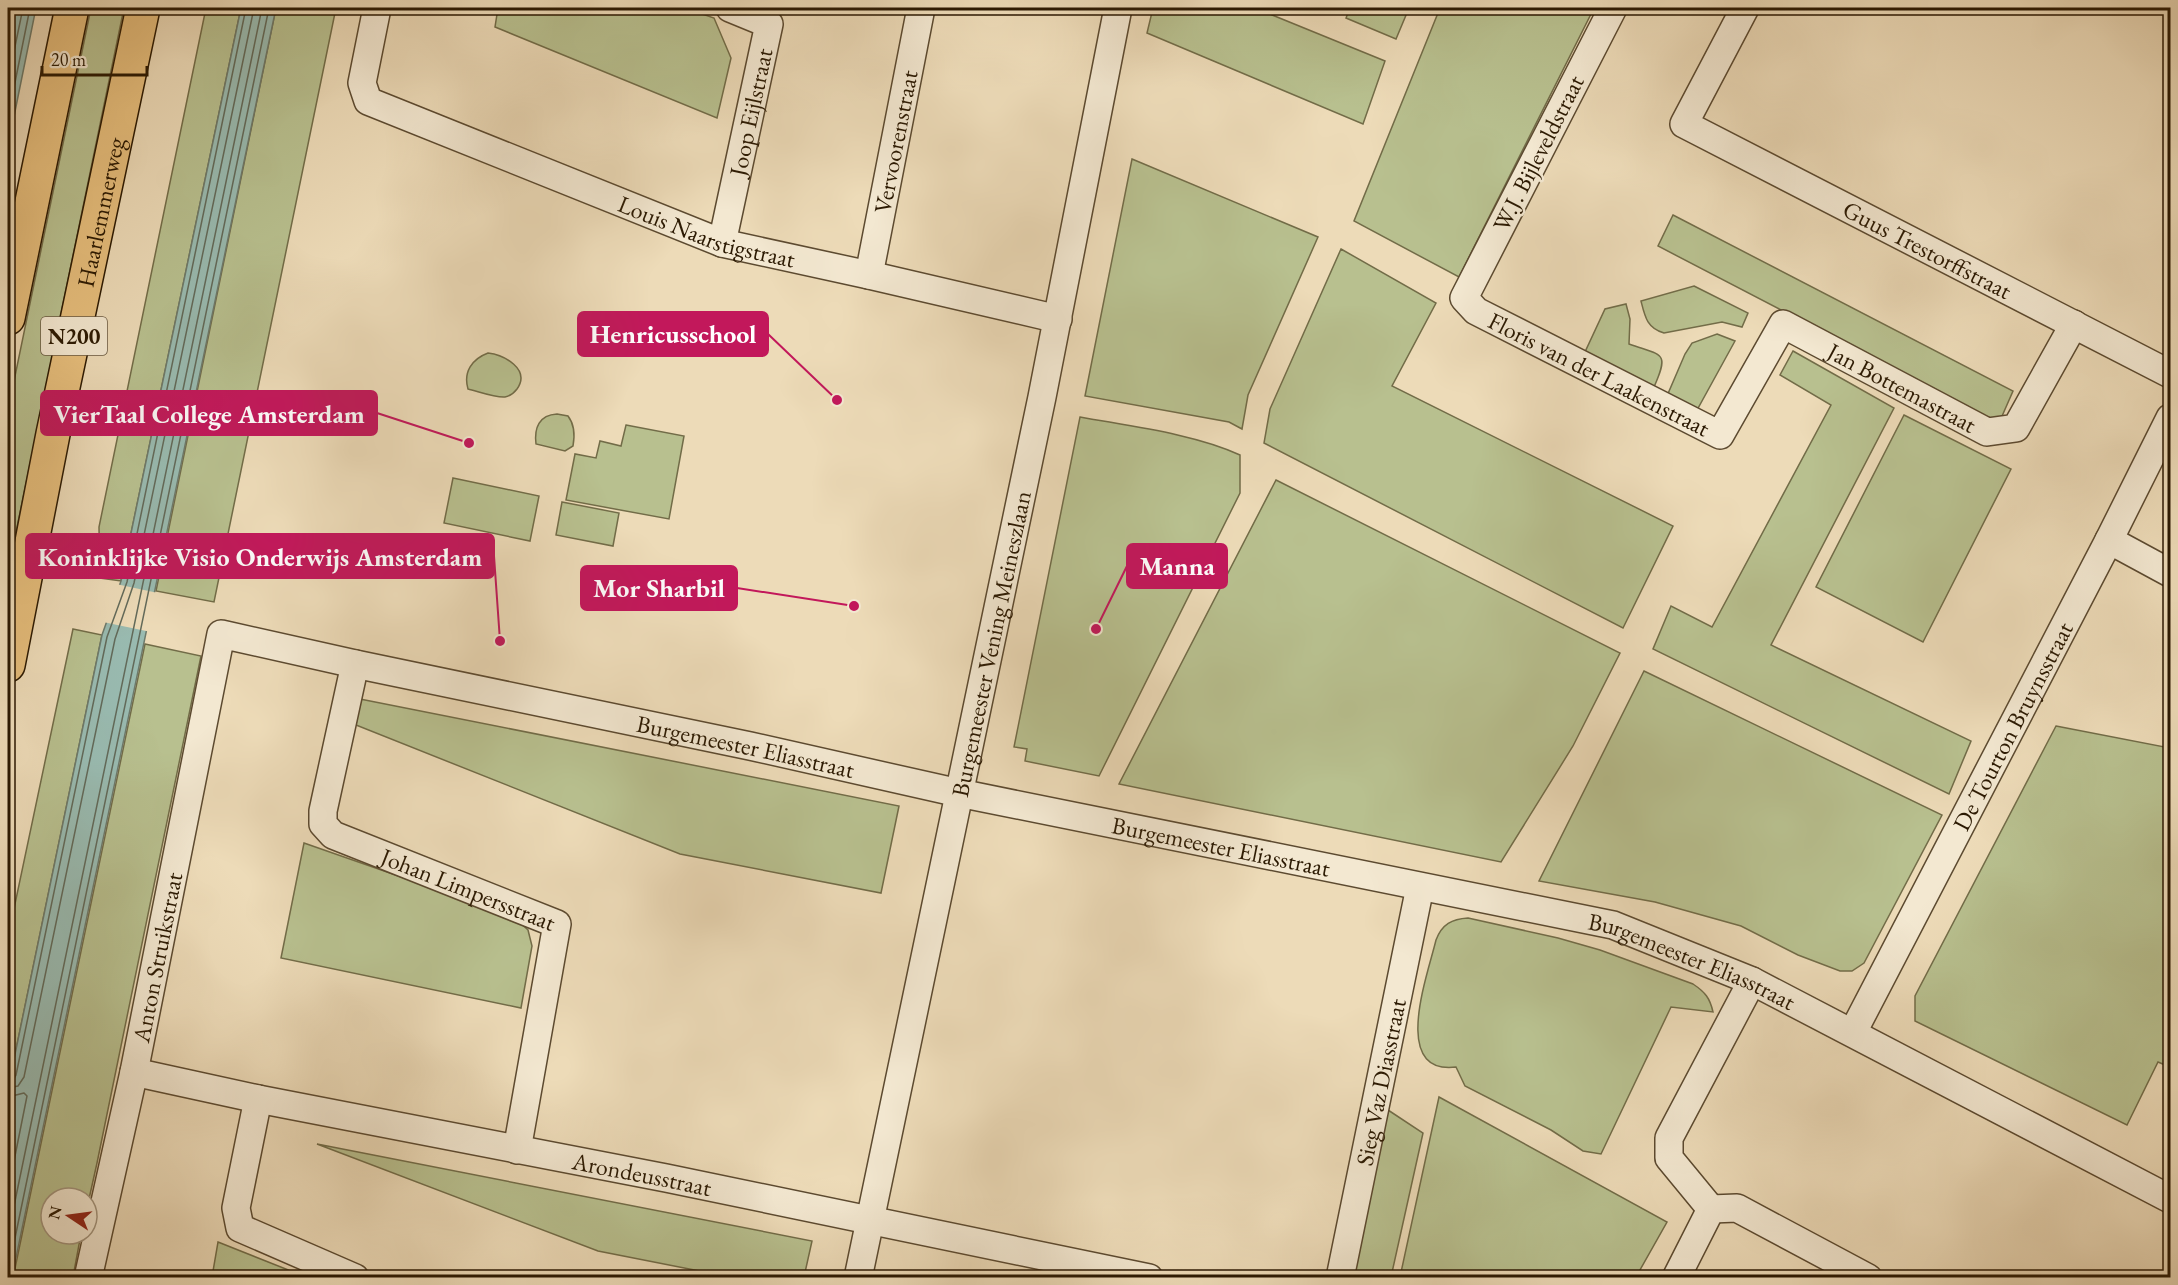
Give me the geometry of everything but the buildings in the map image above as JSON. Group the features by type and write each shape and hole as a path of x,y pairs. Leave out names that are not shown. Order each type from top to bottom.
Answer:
{"main road":[{"name":"N200","path":"8,318 72,8"},
{"name":"Haarlemmerweg","path":"8,665 53,434 143,8"}],"street":[{"name":"Louis Naarstigstraat","path":"377,8 362,83 368,101 722,243 1058,319"},
{"name":"Joop Eijlstraat","path":"722,243 769,24 730,8"},
{"name":"Vervoorenstraat","path":"869,275 921,8"},
{"name":"Burgemeester Vening Meineszlaan","path":"858,1278 1058,319 1118,8"},
{"name":"W.J. Bijleveldstraat","path":"1464,298 1612,8"},
{"name":"Guus Trestorffstraat","path":"1745,8 1684,124 2170,374"},
{"name":"Floris van der Laakenstraat","path":"1464,298 1476,311 1720,435 1783,324"},
{"name":"Jan Bottemastraat","path":"1783,324 1987,432 2016,428 2074,324"},
{"name":"De Tourton Bruynsstraat","path":"1853,1032 2170,418"},
{"path":"2109,540 2170,573"},
{"name":"Burgemeester Eliasstraat","path":"221,634 750,746 959,793 1613,925 1752,981 2170,1199"},
{"name":"Anton Struikstraat","path":"88,1278 134,1072 221,634"},
{"name":"Johan Limpersstraat","path":"355,664 323,811 323,824 333,835 557,924 517,1150"},
{"name":"Sieg Vaz Diasstraat","path":"1340,1278 1420,887"},
{"path":"1711,1209 1669,1158 1669,1138 1752,981"},
{"name":"Arondeusstraat","path":"134,1072 258,1099 677,1180 1149,1278"},
{"path":"258,1099 236,1208 240,1228 355,1278"},
{"path":"1676,1278 1711,1209"},
{"path":"1711,1209 1737,1209 1868,1278"}],"green space":[{"path":"91,8 124,8 15,537 8,536 8,410"},
{"path":"206,8 241,8 121,581 100,578 99,527"},
{"path":"276,8 336,8 214,602 156,591"},
{"path":"498,8 685,8 714,18 731,58 717,118 495,27"},
{"path":"1153,8 1255,8 1385,61 1363,124 1147,33"},
{"path":"1350,8 1409,8 1396,39 1346,18"},
{"path":"1440,8 1594,8 1459,277 1354,221"},
{"path":"1132,159 1318,237 1248,395 1242,429 1229,422 1085,396"},
{"path":"1673,215 2013,391 1999,423 1658,246"},
{"path":"1341,249 1436,303 1392,386 1673,526 1623,628 1264,443 1270,409"},
{"path":"1694,286 1748,313 1742,327 1722,322 1664,333 1650,325 1641,301"},
{"path":"1626,304 1630,319 1629,344 1656,353 1662,361 1654,387 1585,352 1605,309"},
{"path":"1717,334 1735,341 1697,410 1667,396 1692,343"},
{"path":"1793,351 1894,408 1771,645 1971,741 1949,794 1653,649 1671,606 1712,627 1831,405 1780,375"},
{"path":"488,353 508,360 518,369 521,375 520,382 517,389 510,395 497,396 468,389 467,377 470,367 477,359"},
{"path":"557,414 568,416 573,427 573,446 565,451 536,444 539,423 546,417"},
{"path":"1904,415 2011,469 1923,642 1816,587"},
{"path":"1080,417 1183,436 1240,455 1240,493 1099,776 1025,761 1027,749 1014,747"},
{"path":"626,425 684,436 669,519 566,500 575,454 596,458 600,441 621,446"},
{"path":"453,478 539,496 530,541 444,523"},
{"path":"1276,480 1620,653 1573,746 1501,862 1119,784"},
{"path":"562,502 619,513 613,546 556,535"},
{"path":"73,629 102,635 8,1088 8,937"},
{"path":"145,644 201,656 92,1186 39,1186 39,1246 79,1246 73,1277 13,1278"},
{"path":"1644,671 1942,815 1864,963 1852,971 1840,971 1798,955 1741,926 1655,902 1539,881"},
{"path":"360,699 899,806 881,893 680,854 356,725"},
{"path":"2056,726 2170,748 2170,1067 2158,1062 2127,1125 1915,1021 1915,996"},
{"path":"304,843 513,916 528,930 532,946 521,1008 281,958"},
{"path":"1468,918 1600,950 1693,984 1709,999 1713,1012 1671,1007 1601,1154 1583,1151 1551,1130 1465,1086 1456,1067 1436,1065 1424,1055 1419,1039 1418,1019 1426,975 1436,940 1448,923"},
{"path":"1439,1097 1667,1222 1636,1277 1400,1277"},
{"path":"1388,1110 1423,1133 1391,1277 1354,1278"},
{"path":"317,1144 812,1241 804,1277 730,1277 598,1251"},
{"path":"218,1242 306,1277 212,1277"}],"water":[{"path":"8,8 36,8 8,146"},
{"path":"241,8 276,8 12,1277 8,1278 8,1088 102,635 121,581"}],"pier":[{"path":"116,584 158,593 151,632 103,622"}],"place":[{"name":"Henricusschool","path":"837,400"},
{"name":"VierTaal College Amsterdam","path":"469,443"},
{"name":"Mor Sharbil","path":"854,606"},
{"name":"Manna","path":"1096,629"},
{"name":"Koninklijke Visio Onderwijs Amsterdam","path":"500,641"}]}
